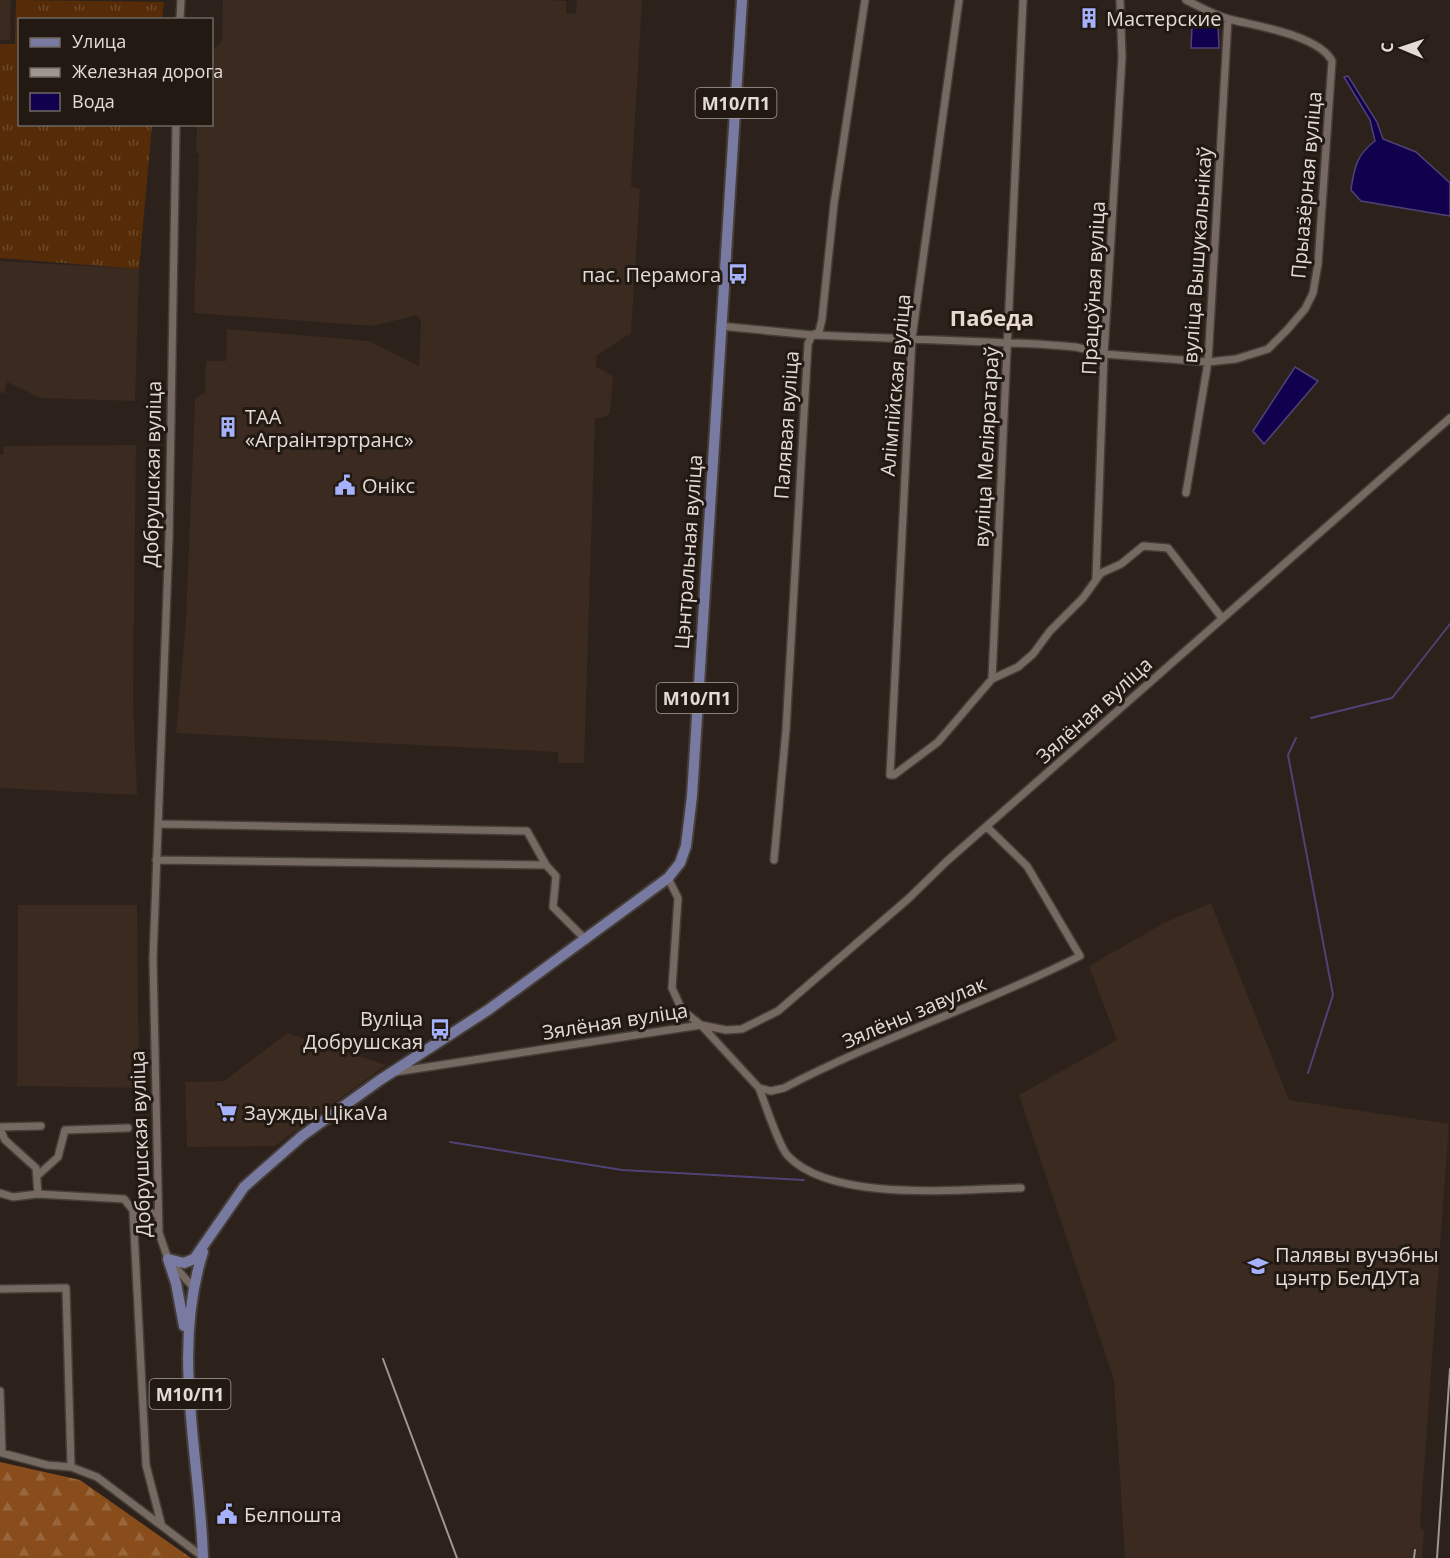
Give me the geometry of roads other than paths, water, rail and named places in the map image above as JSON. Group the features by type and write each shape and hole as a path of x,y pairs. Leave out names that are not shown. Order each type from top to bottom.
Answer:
{"main road":[{"name":"Цэнтральная вуліца","path":"392,1072 488,1010 668,878 680,863 686,846 692,796 742,0"},
{"name":"М10/П1","path":"203,1558 186,1345 192,1286 205,1247 224,1214 257,1174 302,1136 392,1072"},
{"path":"186,1345 176,1283 168,1260 184,1263 194,1259 205,1247"}],"street":[{"path":"180,18 181,0"},
{"name":"Палявая вуліца","path":"774,860 786,730 808,344 812,335 819,332 822,319 834,204 865,0"},
{"name":"Алімпійская вуліца","path":"959,0 912,338 890,775 902,770 938,742 992,679"},
{"name":"вуліца Меліяратараў","path":"992,679 1023,0"},
{"name":"Працоўная вуліца","path":"1096,579 1104,354 1122,57 1120,0"},
{"path":"1186,0 1228,19"},
{"name":"Прыазёрная вуліца","path":"720,326 812,335 1076,346 1104,354 1208,362 1253,356 1268,349 1305,309 1313,293 1318,264 1324,148 1332,67 1329,54 1285,32 1228,19"},
{"name":"вуліца Вышукальнікаў","path":"1186,493 1208,362 1228,19"},
{"name":"Добрушская вуліца","path":"176,126 169,529 153,959 158,1214 162,1247 168,1260 192,1286"},
{"name":"Зялёная вуліца","path":"392,1072 701,1025 726,1030 742,1029 778,1011 908,899 947,861 1450,418"},
{"path":"992,679 1018,667 1033,654 1050,631 1107,568 1121,564 1143,546 1168,548 1222,618"},
{"path":"159,824 527,831 546,865 556,876 554,907 586,940"},
{"name":"Зялёны завулак","path":"759,1088 771,1091 784,1088 863,1051 1020,987 1080,956 1027,866 987,827"},
{"path":"156,860 546,865"},
{"path":"668,878 678,898 672,988 682,1010 701,1025 759,1088 787,1156 818,1176 881,1190 1021,1188"},
{"path":"38,1194 36,1168 5,1140 0,1128 41,1126"},
{"path":"37,1176 58,1157 65,1130 128,1128"},
{"path":"0,1193 13,1197 38,1194 124,1199 133,1210 146,1466 161,1523"},
{"path":"133,1210 158,1214"},
{"path":"0,1289 66,1288 70,1467"},
{"path":"0,1391 2,1453 47,1465 70,1467 97,1477 161,1523 203,1558"}],"water":[{"path":"1218,25 1219,48 1191,48 1192,27"},
{"path":"1348,76 1377,122 1383,139 1416,152 1450,183 1450,216 1361,201 1351,190 1357,162 1364,151 1375,141 1370,120 1344,77"},
{"path":"1295,367 1318,381 1264,444 1253,431"}],"waterway":[{"path":"1311,718 1392,698 1450,624"},
{"path":"1296,738 1288,755 1333,995 1308,1073"},
{"path":"450,1142 622,1170 804,1180"}],"railway":[{"path":"383,1359 457,1558"},
{"path":"1437,1558 1450,1369"},
{"path":"1414,1558 1415,1550"}],"place":[{"name":"Мастерские","path":"1089,18"},
{"name":"пас. Перамога","path":"738,274"},
{"name":"ТАА «Аграінтэртранс»","path":"228,427"},
{"name":"Онікс","path":"345,485"},
{"name":"Вуліца Добрушская","path":"440,1029"},
{"name":"Заужды ЦікаVа","path":"227,1112"},
{"name":"Палявы вучэбны цэнтр БелДУТа","path":"1258,1266"},
{"name":"Белпошта","path":"227,1514"}],"district":[{"name":"Пабеда","path":"992,317"}]}
